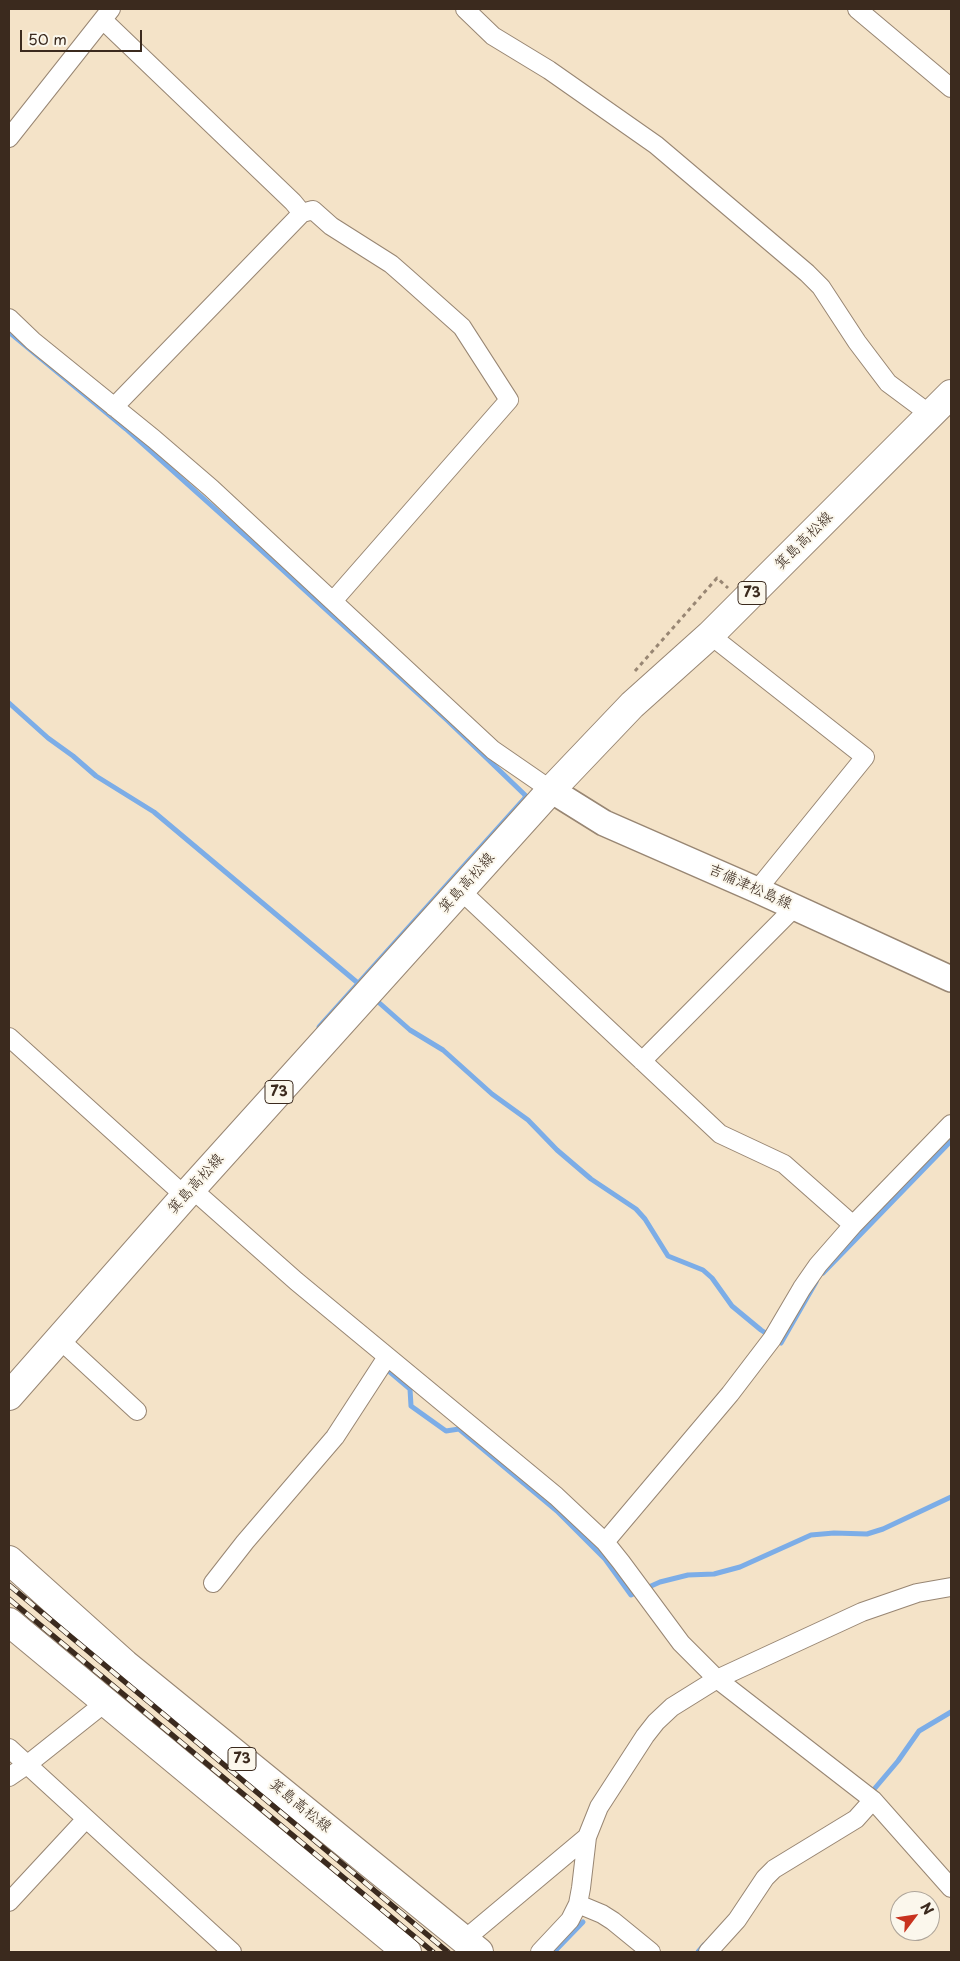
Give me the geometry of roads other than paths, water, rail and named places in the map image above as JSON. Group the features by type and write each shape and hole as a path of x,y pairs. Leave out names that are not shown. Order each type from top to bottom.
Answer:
{"main road":[{"name":"箕島高松線","path":"9,1396 59,1339 182,1190 551,790 632,705 710,635 951,394"},
{"name":"吉備津松島線","path":"551,790 604,823 795,906 951,979"},
{"name":"箕島高松線","path":"9,1560 125,1664 471,1946"},
{"path":"9,1622 407,1952"}],"street":[{"path":"465,9 494,36 549,70 656,145 807,273 821,287 857,342 888,383 931,415"},
{"path":"858,9 951,88"},
{"path":"9,138 107,14 176,91 293,202 302,213"},
{"path":"114,407 302,213 313,210 331,226 391,264 414,284 462,328 509,400 332,600"},
{"path":"9,318 33,341 211,488 492,750 551,790"},
{"path":"710,635 865,756 758,890"},
{"path":"460,890 720,1134 784,1164 853,1224"},
{"path":"642,1061 795,906"},
{"path":"9,1037 182,1190 296,1280 384,1362 556,1496 605,1542 681,1643 716,1679 867,1795 951,1888"},
{"path":"605,1542 730,1394 773,1338 802,1288 818,1265 853,1224 951,1124"},
{"path":"59,1339 137,1411"},
{"path":"213,1583 245,1542 335,1438 384,1362"},
{"path":"540,1952 570,1920 578,1904 587,1837 599,1808 645,1736 672,1707 716,1679 862,1612 917,1593 951,1587"},
{"path":"9,1777 106,1702"},
{"path":"9,1748 85,1820 232,1952"},
{"path":"708,1952 737,1920 765,1878 774,1869 856,1819 867,1795"},
{"path":"9,1902 85,1820"},
{"path":"471,1946 587,1837"},
{"path":"578,1904 613,1921 650,1952"}],"waterway":[{"path":"9,332 126,429 252,542 448,721 525,795 525,798 319,1027"},
{"path":"9,703 48,738 96,776 154,812 359,984"},
{"path":"376,1000 410,1030 443,1050 492,1094 528,1120 557,1150 591,1179 636,1209 645,1219 668,1256 703,1270 712,1278 732,1306 761,1330 781,1343 816,1282"},
{"path":"823,1273 951,1141"},
{"path":"384,1367 410,1389 411,1406 446,1431 459,1429 557,1511 605,1559 631,1595 660,1582 688,1575 714,1574 740,1567 811,1535 834,1533 867,1534 883,1529 951,1497"},
{"path":"870,1794 898,1761 919,1731 951,1712"},
{"path":"554,1952 583,1922"},
{"path":"698,1952 704,1945"}],"railway":[{"path":"9,1585 448,1952"},
{"path":"9,1599 433,1952"}]}
